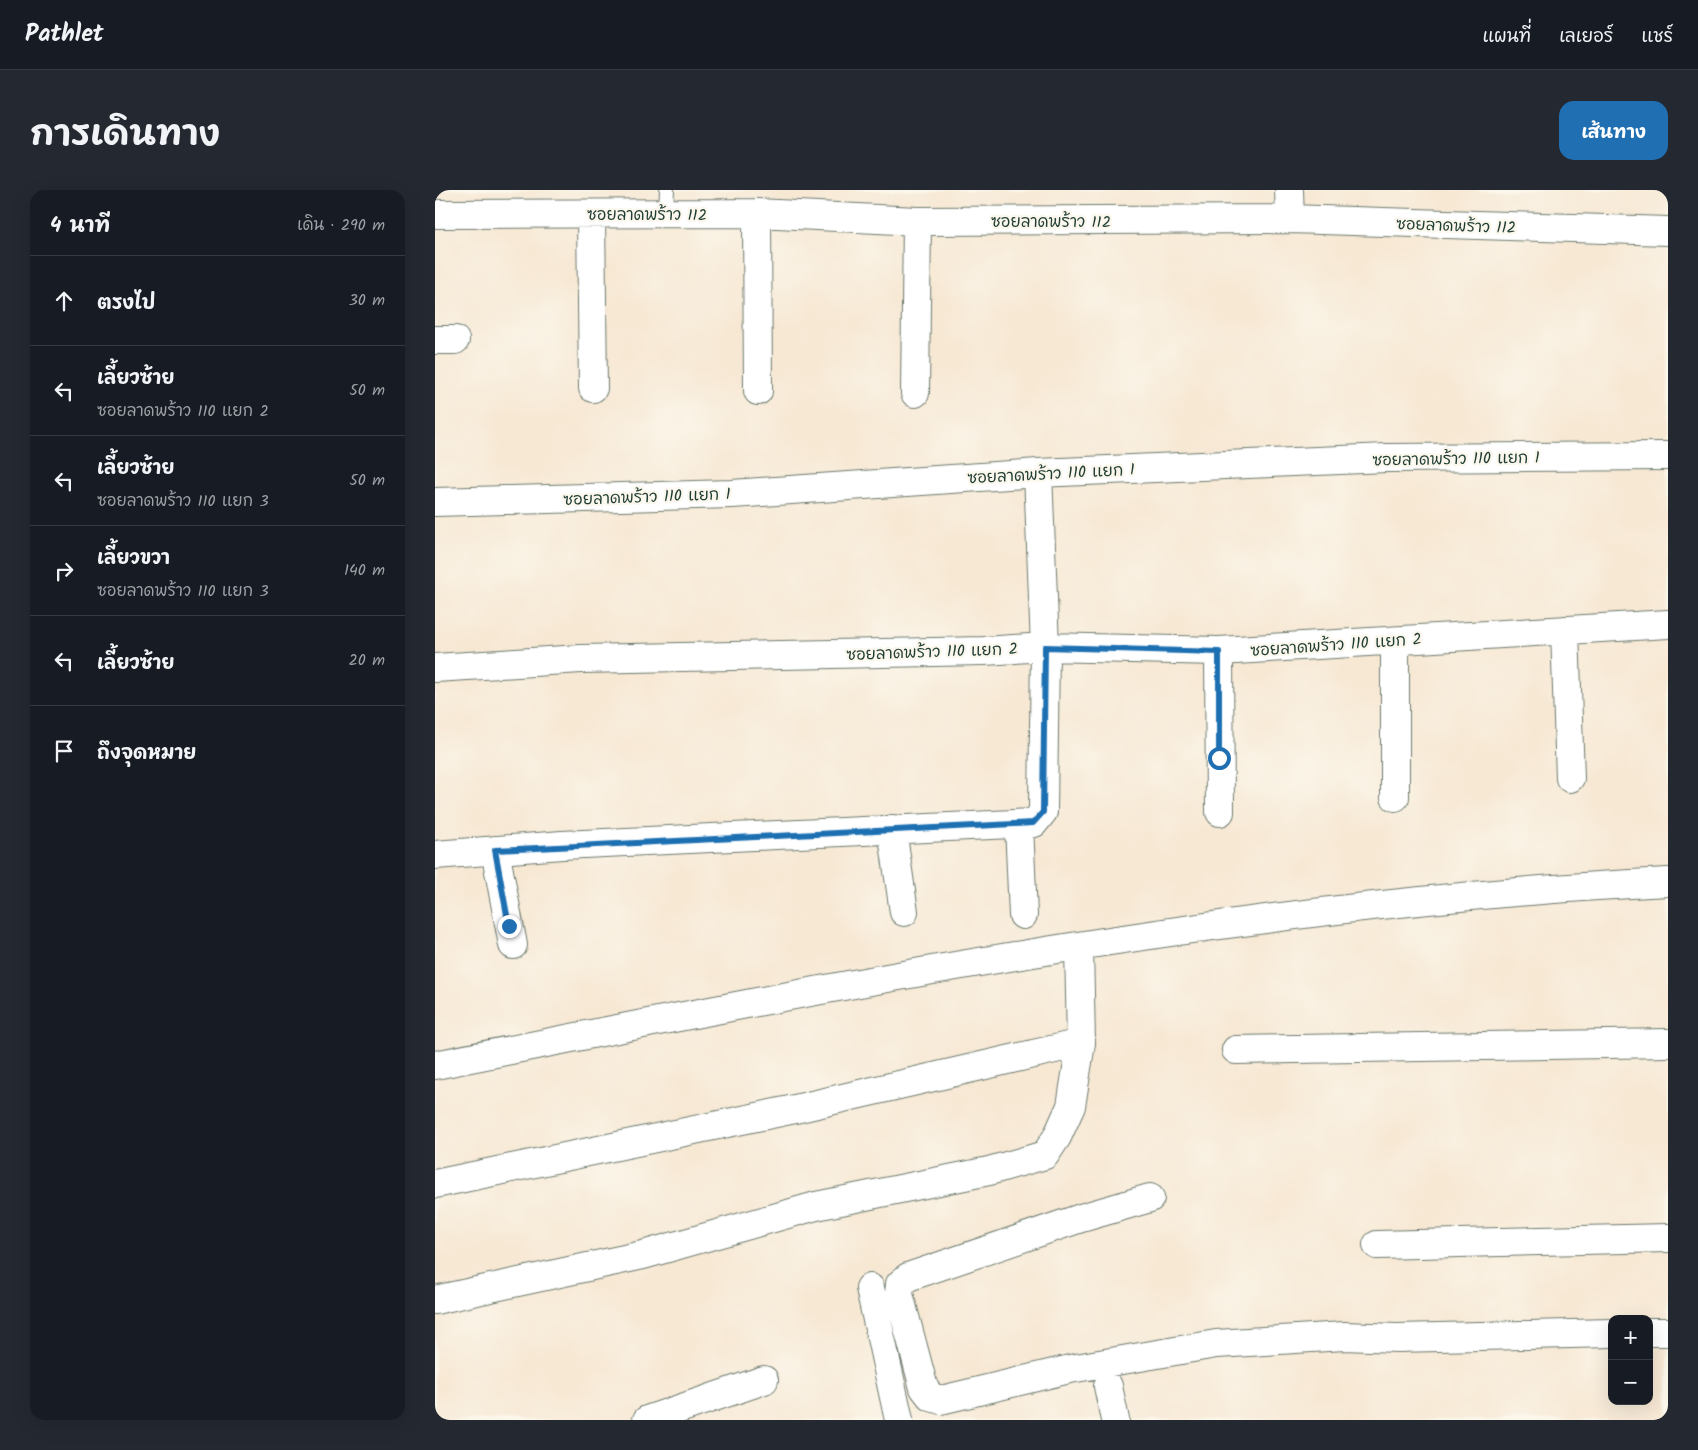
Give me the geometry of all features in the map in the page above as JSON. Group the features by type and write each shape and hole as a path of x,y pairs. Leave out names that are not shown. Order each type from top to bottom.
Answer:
{"street":[{"path":"1289,190 1290,219"},
{"name":"ซอยลาดพร้าว 112","path":"435,214 591,214 667,202 757,213 917,221 1290,219 1668,231"},
{"path":"757,213 759,391"},
{"path":"591,214 593,388"},
{"path":"915,393 917,221"},
{"name":"ซอยลาดพร้าว 110 แยก 1","path":"435,502 732,494 1038,473 1387,458 1668,456"},
{"path":"435,854 1033,823 1043,812 1045,647 1038,473"},
{"name":"ซอยลาดพร้าว 110 แยก 2","path":"435,668 581,659 1045,647 1219,652 1668,624"},
{"path":"1565,630 1569,778"},
{"path":"1395,641 1395,797"},
{"path":"1219,652 1220,812"},
{"path":"1019,825 1023,915"},
{"path":"892,830 904,912"},
{"path":"495,850 513,945"},
{"path":"435,1065 778,997 1079,946 1244,921 1502,892 1668,882"},
{"path":"435,1300 643,1256 816,1206 989,1171 1045,1155 1057,1137 1071,1106 1081,1043 1079,946"},
{"path":"435,1184 795,1109 1081,1043"},
{"path":"1236,1050 1668,1044"},
{"path":"1150,1198 1081,1218 908,1277 900,1284 899,1294 924,1388 931,1397 941,1400 1070,1369 1216,1344 1344,1336 1397,1338 1608,1333"},
{"path":"1377,1245 1668,1238"},
{"path":"870,1288 899,1420"},
{"path":"1653,1332 1668,1332"},
{"path":"659,1418 764,1380"},
{"path":"1108,1386 1115,1420"}],"route":[{"path":"509,926 495,850 582,844 1033,823 1043,812 1045,647 1219,652 1219,758"}]}
